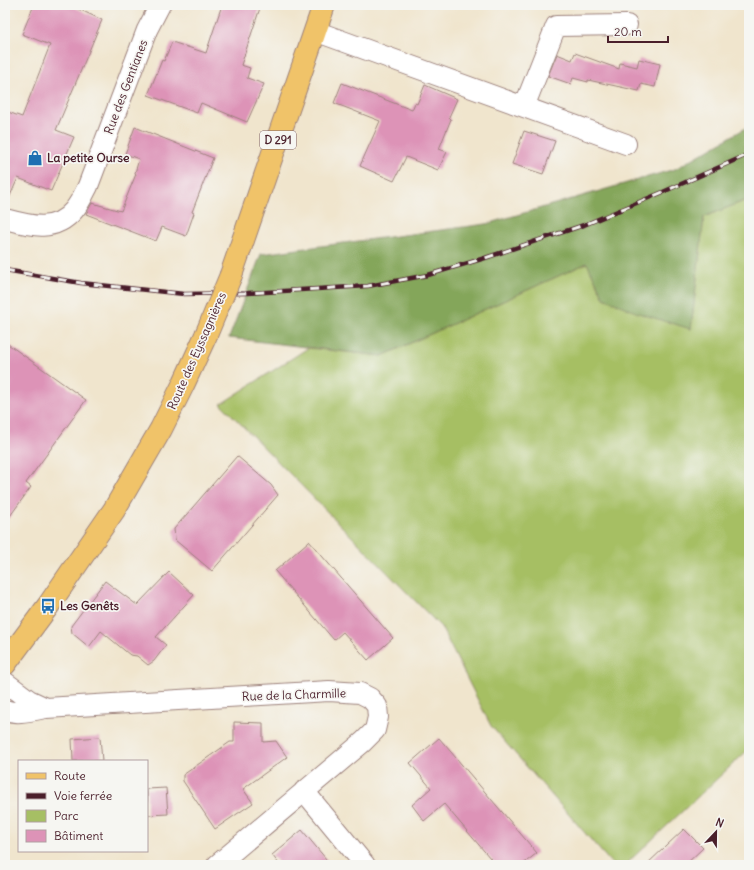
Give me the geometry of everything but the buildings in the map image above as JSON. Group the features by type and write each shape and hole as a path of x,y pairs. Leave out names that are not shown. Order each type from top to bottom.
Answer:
{"main road":[{"name":"Route des Eyssagnières","path":"5,664 53,600 93,542 162,429 184,385 230,275 324,5"}],"street":[{"name":"Rue des Gentianes","path":"5,219 24,224 44,226 62,222 75,210 88,186 147,30 160,5"},
{"path":"524,107 556,26 628,25"},
{"path":"316,31 626,144"},
{"name":"Rue de la Charmille","path":"5,682 29,700 46,708"},
{"name":"Rue de la Charmille","path":"5,710 10,712 46,708 329,691 360,693 370,698 377,706 378,717 375,730 363,742 218,865"},
{"path":"304,792 365,865"}],"green space":[{"path":"749,126 749,199 704,217 691,329 638,313 604,298 587,263 382,356 229,338 261,254 486,224 675,169"},
{"path":"749,199 749,749 625,865 613,865 491,726 441,627 221,404 308,348 382,356 587,263 604,298 691,329 704,217"}],"railway":[{"path":"5,270 81,283 184,294 248,293 368,286 428,275 485,258 584,225 749,154"}],"place":[{"name":"La petite Ourse","path":"35,158"},
{"name":"Les Genêts","path":"48,606"}]}
